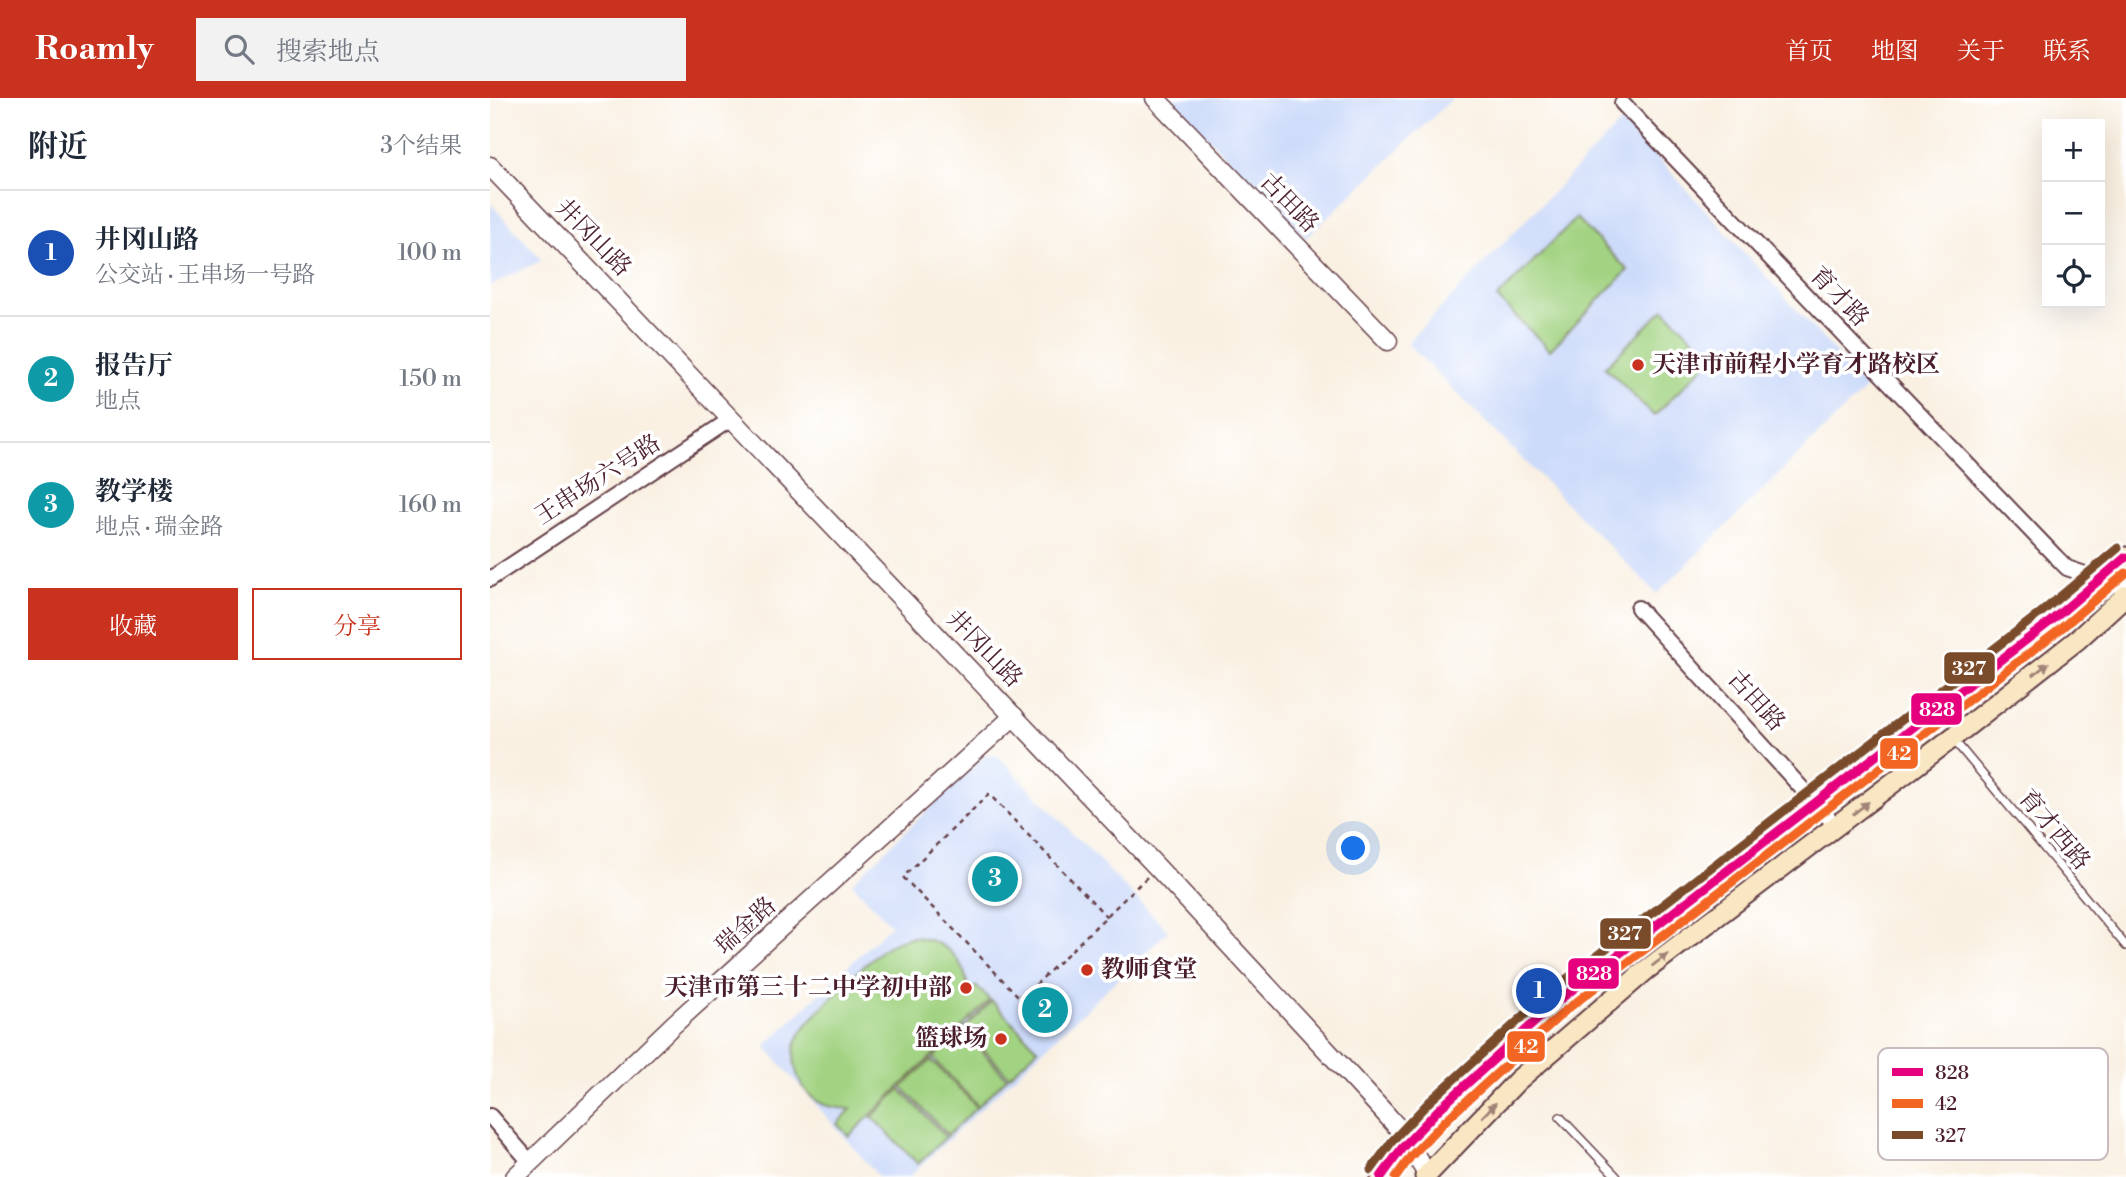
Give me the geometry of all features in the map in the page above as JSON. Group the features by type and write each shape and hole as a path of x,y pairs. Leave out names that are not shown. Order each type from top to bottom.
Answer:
{"main road":[{"path":"1381,1177 1405,1145 1438,1110 1558,1001 2051,621 2126,557"},
{"path":"1424,1176 1517,1081 1646,971 1952,738 2077,640 2126,595"},
{"path":"1424,1176 1468,1132"}],"street":[{"name":"古田路","path":"1155,98 1388,341"},
{"name":"育才路","path":"1622,103 2067,568 2126,588"},
{"name":"井冈山路","path":"490,166 1384,1111 1424,1176"},
{"name":"井冈山路","path":"490,176 729,421"},
{"name":"王串场六号路","path":"490,579 729,421"},
{"name":"古田路","path":"1638,608 1837,827"},
{"name":"井冈山路","path":"1011,719 1405,1145"},
{"name":"瑞金路","path":"515,1177 673,1025 1011,719"},
{"path":"490,1116 530,1162"}],"lane":[{"name":"育才西路","path":"1952,738 2126,946"},
{"path":"1560,1117 1617,1177"}],"path":[{"path":"1107,917 989,794 903,877 1021,999 1107,917 1151,873"}],"shaded area":[{"path":"1169,98 1453,98 1306,238"},
{"name":"天津市前程小学育才路校区","path":"1623,120 1867,387 1657,594 1407,343"},
{"path":"490,203 542,260 490,286"},
{"name":"天津市第三十二中学初中部","path":"985,755 998,756 1168,931 909,1177 879,1177 765,1046 891,925 852,883"}],"green space":[{"path":"1576,218 1628,270 1550,350 1497,298"},
{"path":"1664,309 1712,358 1654,416 1605,367"},
{"path":"911,937 934,942 952,953 967,981 968,993 976,986 990,1000 849,1136 837,1124 851,1109 825,1105 808,1093 795,1066 796,1045 799,1036 813,1017 867,963 889,945"},
{"name":"篮球场","path":"992,1001 1038,1049 1009,1076 964,1029"},
{"name":"篮球场","path":"962,1030 1007,1078 978,1106 933,1058"},
{"name":"篮球场","path":"931,1060 977,1107 948,1135 902,1087"},
{"name":"篮球场","path":"900,1089 946,1137 918,1164 872,1117"}],"transit line":[{"name":"327","path":"1371,1170 1393,1140 1429,1102 1551,991 2043,611 2118,548"},
{"name":"828","path":"1381,1177 1402,1148 1438,1110 1558,1001 2051,621 2126,557"},
{"name":"42","path":"1396,1177 1411,1156 1447,1119 1566,1010 2058,631 2126,573"}],"place":[{"name":"天津市前程小学育才路校区","path":"1638,365"},
{"name":"教学楼","path":"995,879"},
{"name":"教师食堂","path":"1087,970"},
{"name":"天津市第三十二中学初中部","path":"966,988"},
{"name":"井冈山路","path":"1539,991"},
{"name":"报告厅","path":"1045,1010"},
{"name":"篮球场","path":"1001,1039"}]}
